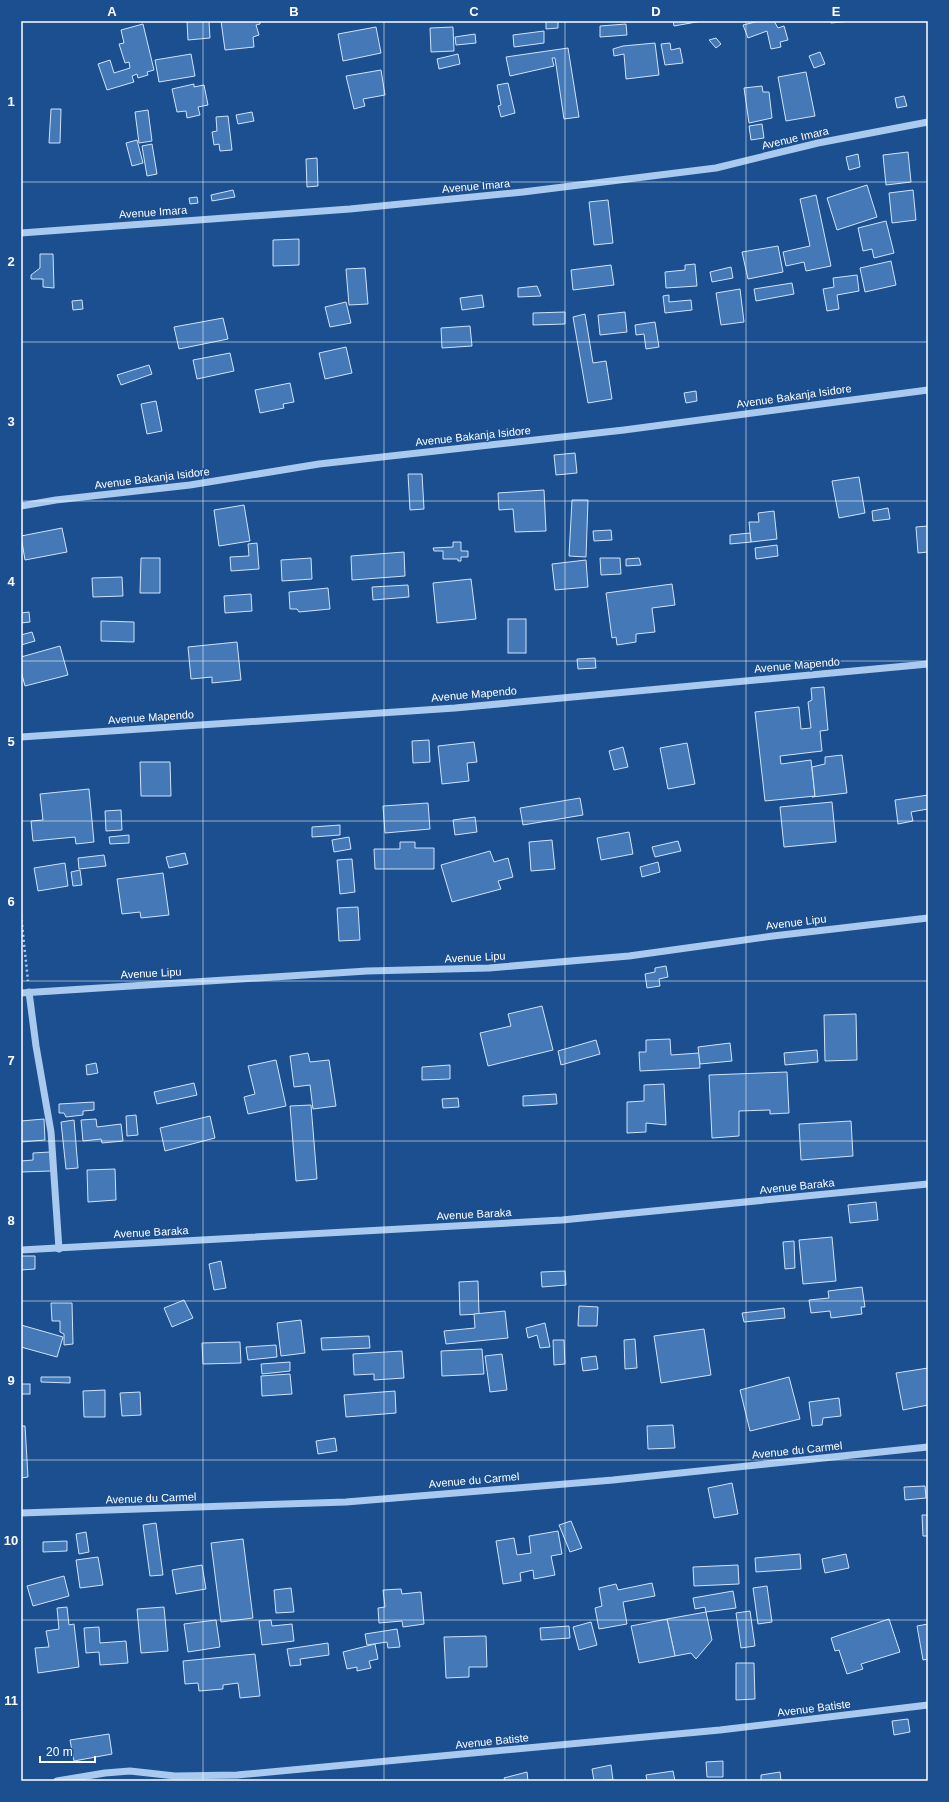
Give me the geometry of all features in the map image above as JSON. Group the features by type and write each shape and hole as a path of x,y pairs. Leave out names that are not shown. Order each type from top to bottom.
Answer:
{"street":[{"name":"Avenue Imara","path":"21,233 350,209 531,191 716,168 818,143 928,122"},
{"name":"Avenue Bakanja Isidore","path":"21,506 56,500 190,485 319,464 624,430 928,390"},
{"name":"Avenue Mapendo","path":"21,737 454,708 928,664"},
{"name":"Avenue Lipu","path":"21,992 359,972 489,968 629,956 773,936 928,918"},
{"path":"29,992 36,1046 51,1132 59,1249"},
{"name":"Avenue Baraka","path":"21,1250 562,1220 928,1184"},
{"name":"Avenue du Carmel","path":"21,1513 346,1502 614,1480 928,1447"},
{"name":"Avenue Batiste","path":"57,1781 112,1772 130,1771 151,1778 237,1775 720,1730 928,1705"}],"path":[{"path":"21,916 29,992"}],"building":[{"path":"187,21 209,21 210,38 188,40"},
{"path":"221,21 260,21 260,24 256,25 259,35 253,37 254,47 225,50"},
{"path":"546,21 558,21 558,28 546,29"},
{"path":"673,21 702,21 674,26"},
{"path":"759,21 774,21 778,28 784,26 788,40 780,42 781,47 771,49 767,31 748,38 743,25"},
{"path":"830,21 850,21 831,23"},
{"path":"143,24 154,70 147,72 148,75 138,78 137,74 132,76 134,82 107,90 98,64 110,60 114,73 130,68 129,62 125,63 119,44 124,43 121,30"},
{"path":"626,24 627,35 600,37 600,26"},
{"path":"376,27 381,53 343,61 338,34"},
{"path":"453,27 454,51 431,52 430,28"},
{"path":"544,31 544,43 514,47 513,35"},
{"path":"475,34 476,43 456,45 455,37"},
{"path":"716,38 721,44 716,48 709,40"},
{"path":"655,43 659,75 626,79 624,54 614,56 613,49 623,46"},
{"path":"670,43 671,50 680,48 683,63 665,65 661,44"},
{"path":"568,48 579,117 564,119 555,58 552,58 554,66 510,76 506,57"},
{"path":"820,52 825,64 814,68 809,56"},
{"path":"191,54 195,76 159,82 155,60"},
{"path":"458,54 460,64 439,69 437,59"},
{"path":"381,70 385,95 363,99 365,106 354,109 346,76"},
{"path":"806,72 815,116 786,121 778,77"},
{"path":"508,83 515,113 501,117 498,106 501,105 497,85"},
{"path":"194,84 194,87 204,85 208,105 198,107 200,115 187,118 186,111 177,112 172,89"},
{"path":"762,86 763,92 769,92 772,118 749,123 744,88"},
{"path":"904,96 907,106 897,108 895,98"},
{"path":"51,109 61,109 60,143 49,143"},
{"path":"148,110 152,141 139,143 135,112"},
{"path":"252,112 254,121 238,124 236,115"},
{"path":"228,116 232,150 220,151 219,144 214,145 212,132 217,131 216,117"},
{"path":"762,124 764,138 751,140 749,126"},
{"path":"137,140 143,163 132,166 126,143"},
{"path":"152,144 157,174 147,176 142,146"},
{"path":"908,152 911,182 886,185 883,155"},
{"path":"858,154 860,167 849,170 846,157"},
{"path":"317,158 318,186 307,187 306,159"},
{"path":"867,185 877,217 837,230 827,198"},
{"path":"233,190 235,197 212,201 211,195"},
{"path":"913,190 916,220 892,223 889,193"},
{"path":"816,195 831,266 806,271 804,262 786,266 783,252 810,246 800,199"},
{"path":"197,197 198,203 190,204 189,198"},
{"path":"608,200 613,243 594,245 589,202"},
{"path":"886,221 894,253 874,258 872,249 863,251 858,228"},
{"path":"299,239 299,265 273,266 273,240"},
{"path":"778,246 783,272 748,279 742,252"},
{"path":"40,254 53,254 54,288 43,287 43,279 31,279 31,275 40,268"},
{"path":"891,261 896,285 865,292 860,268"},
{"path":"695,264 697,286 666,288 665,272 685,270 685,265"},
{"path":"611,265 614,285 573,290 571,270"},
{"path":"731,267 733,278 712,282 710,272"},
{"path":"365,268 368,304 349,305 346,269"},
{"path":"857,275 859,291 837,295 839,309 827,311 823,289 834,287 833,278"},
{"path":"792,283 794,294 756,301 754,289"},
{"path":"537,286 541,296 518,297 518,288"},
{"path":"740,289 744,322 721,325 716,293"},
{"path":"482,295 484,307 462,310 460,298"},
{"path":"669,295 669,302 691,300 692,310 665,313 663,296"},
{"path":"82,300 83,309 73,310 72,301"},
{"path":"346,302 351,323 330,327 325,307"},
{"path":"565,312 565,324 533,325 533,313"},
{"path":"625,312 627,332 600,335 598,315"},
{"path":"585,314 593,363 606,361 612,399 588,403 573,317"},
{"path":"223,318 228,339 179,349 174,327"},
{"path":"655,322 659,347 646,349 644,334 636,335 635,325"},
{"path":"470,326 472,346 442,348 441,328"},
{"path":"346,347 352,373 325,379 319,353"},
{"path":"230,353 234,371 197,379 193,360"},
{"path":"149,365 152,374 121,385 117,375"},
{"path":"290,383 294,402 283,404 284,408 260,413 255,390"},
{"path":"696,391 697,401 686,403 684,393"},
{"path":"156,401 162,431 147,434 141,404"},
{"path":"575,453 577,473 556,475 554,455"},
{"path":"408,474 422,474 424,509 410,510"},
{"path":"859,477 865,513 839,518 832,481"},
{"path":"544,490 546,531 515,532 513,509 499,510 498,493"},
{"path":"572,500 588,500 586,557 569,556"},
{"path":"244,505 250,541 219,546 214,510"},
{"path":"888,508 890,519 873,521 872,511"},
{"path":"774,511 777,539 751,542 749,522 759,522 758,513"},
{"path":"928,526 928,552 918,553 916,527"},
{"path":"62,528 67,552 25,560 21,536"},
{"path":"611,530 612,540 594,541 593,531"},
{"path":"750,533 751,542 730,544 730,535"},
{"path":"453,542 461,542 461,551 468,551 468,557 461,557 461,561 458,561 458,559 443,559 443,551 434,551 433,548 453,547"},
{"path":"257,543 259,569 231,571 230,557 249,556 248,544"},
{"path":"777,545 778,556 756,559 755,548"},
{"path":"404,552 405,576 352,580 351,556"},
{"path":"141,558 160,558 160,593 140,593"},
{"path":"311,558 312,579 282,581 281,560"},
{"path":"600,558 620,558 621,574 601,575"},
{"path":"639,558 641,565 626,566 626,559"},
{"path":"586,560 588,587 555,590 552,564"},
{"path":"122,577 123,596 93,597 92,578"},
{"path":"471,579 476,619 437,623 433,583"},
{"path":"672,584 675,605 652,608 655,632 636,634 636,642 617,645 616,637 612,638 606,593"},
{"path":"408,585 409,597 373,600 372,587"},
{"path":"328,588 330,609 299,612 297,609 290,609 289,592"},
{"path":"251,594 252,611 225,613 224,596"},
{"path":"29,612 30,622 21,623 21,613"},
{"path":"508,619 526,619 526,653 508,653"},
{"path":"101,621 134,622 134,642 101,641"},
{"path":"32,632 35,641 21,645 21,635"},
{"path":"237,642 241,680 212,683 212,677 191,679 188,647"},
{"path":"60,646 68,675 25,686 21,671 21,657"},
{"path":"595,658 596,668 578,669 577,659"},
{"path":"824,687 828,730 820,731 822,751 780,756 781,764 811,760 815,796 765,801 755,712 799,707 801,729 811,728 808,702 812,700 811,688"},
{"path":"429,740 430,762 413,763 412,741"},
{"path":"474,742 477,762 467,763 469,781 442,784 438,746"},
{"path":"687,743 695,784 668,789 660,748"},
{"path":"623,747 628,767 614,770 609,751"},
{"path":"842,755 847,793 812,797 815,796 812,767 825,764 825,757"},
{"path":"140,762 170,762 171,796 141,796"},
{"path":"89,789 94,842 76,844 75,837 33,841 31,821 43,820 40,794"},
{"path":"928,795 928,809 911,812 913,821 898,824 895,800"},
{"path":"580,798 583,815 523,825 520,808"},
{"path":"832,802 836,842 784,847 780,807"},
{"path":"428,803 430,829 385,833 383,806"},
{"path":"121,810 122,830 106,831 105,811"},
{"path":"475,817 477,832 455,835 453,820"},
{"path":"340,825 340,835 312,837 312,827"},
{"path":"629,832 633,854 601,860 597,838"},
{"path":"129,835 129,843 110,844 109,837"},
{"path":"349,837 351,849 334,852 332,840"},
{"path":"552,840 555,869 531,871 529,842"},
{"path":"678,841 681,851 655,857 652,847"},
{"path":"400,842 415,842 415,848 434,848 434,869 375,869 374,849 400,849"},
{"path":"490,851 494,862 508,858 513,877 498,881 501,889 452,902 441,865"},
{"path":"185,853 188,864 169,868 166,857"},
{"path":"104,855 106,866 79,869 78,858"},
{"path":"352,859 355,892 340,894 337,860"},
{"path":"658,862 660,872 642,877 640,867"},
{"path":"65,863 68,886 38,891 34,868"},
{"path":"80,870 82,885 73,886 71,872"},
{"path":"163,873 169,915 141,918 140,912 122,914 117,879"},
{"path":"358,907 360,940 339,941 337,908"},
{"path":"666,966 668,977 659,979 660,986 647,988 645,974 655,972 655,968"},
{"path":"542,1006 553,1050 488,1066 480,1033 511,1026 508,1014"},
{"path":"856,1014 857,1060 825,1061 824,1015"},
{"path":"670,1039 671,1055 699,1053 700,1068 640,1071 639,1052 646,1052 646,1040"},
{"path":"596,1040 600,1054 561,1065 558,1051"},
{"path":"730,1043 732,1061 700,1064 698,1047"},
{"path":"817,1050 818,1062 785,1065 784,1053"},
{"path":"308,1053 310,1062 329,1060 336,1106 313,1109 310,1085 294,1087 290,1056"},
{"path":"276,1060 286,1106 248,1114 244,1097 255,1094 248,1066"},
{"path":"96,1063 98,1073 87,1075 86,1065"},
{"path":"450,1065 450,1079 422,1080 422,1067"},
{"path":"787,1072 789,1113 770,1114 770,1110 739,1111 739,1136 712,1138 709,1075"},
{"path":"194,1083 197,1095 157,1104 154,1092"},
{"path":"664,1084 666,1125 646,1123 646,1132 627,1133 627,1102 644,1101 644,1085"},
{"path":"556,1094 557,1104 523,1106 523,1096"},
{"path":"458,1098 459,1107 443,1108 442,1099"},
{"path":"94,1102 94,1110 83,1111 83,1115 66,1117 64,1113 59,1113 59,1104"},
{"path":"311,1105 317,1179 296,1181 290,1106"},
{"path":"136,1115 138,1135 127,1136 126,1116"},
{"path":"210,1116 215,1138 165,1151 160,1128"},
{"path":"44,1119 45,1140 21,1142 21,1121"},
{"path":"96,1119 97,1127 121,1124 123,1141 102,1143 101,1139 83,1141 81,1120"},
{"path":"74,1120 78,1168 66,1169 61,1122"},
{"path":"851,1121 853,1156 801,1160 799,1124"},
{"path":"50,1152 51,1171 21,1172 21,1161 33,1160 33,1153"},
{"path":"115,1169 116,1200 88,1202 87,1170"},
{"path":"876,1202 878,1220 850,1223 848,1205"},
{"path":"832,1237 836,1281 803,1284 799,1240"},
{"path":"794,1241 795,1268 785,1269 783,1242"},
{"path":"21,1256 35,1256 35,1269 21,1270"},
{"path":"221,1261 226,1288 214,1290 209,1264"},
{"path":"565,1271 566,1285 542,1287 541,1272"},
{"path":"478,1281 479,1314 460,1315 459,1282"},
{"path":"862,1287 865,1307 861,1307 862,1314 831,1318 830,1311 811,1313 809,1300 829,1298 828,1291"},
{"path":"184,1300 193,1318 172,1327 164,1308"},
{"path":"51,1303 72,1303 73,1344 64,1345 64,1334 60,1332 60,1321 52,1321"},
{"path":"579,1306 598,1307 597,1326 578,1326"},
{"path":"784,1308 785,1318 744,1322 742,1313"},
{"path":"505,1311 508,1338 446,1344 444,1331 475,1328 474,1314"},
{"path":"301,1320 305,1353 281,1356 277,1323"},
{"path":"545,1323 550,1347 540,1348 537,1335 528,1338 526,1328"},
{"path":"21,1325 63,1337 57,1357 21,1347"},
{"path":"704,1329 711,1375 661,1383 654,1336"},
{"path":"369,1336 370,1348 322,1350 321,1338"},
{"path":"635,1339 637,1368 625,1369 624,1340"},
{"path":"553,1340 564,1340 565,1364 554,1365"},
{"path":"240,1342 241,1363 203,1364 202,1343"},
{"path":"276,1345 277,1357 248,1360 246,1347"},
{"path":"482,1349 484,1374 442,1376 441,1351"},
{"path":"402,1351 404,1378 374,1380 374,1374 354,1375 353,1354"},
{"path":"502,1354 507,1390 490,1392 485,1356"},
{"path":"596,1356 598,1369 583,1371 581,1358"},
{"path":"290,1362 290,1371 262,1374 261,1364"},
{"path":"928,1368 928,1405 903,1410 896,1373"},
{"path":"290,1374 292,1394 262,1396 261,1376"},
{"path":"41,1377 70,1377 70,1383 41,1382"},
{"path":"789,1377 800,1419 750,1431 740,1390"},
{"path":"21,1384 30,1384 30,1394 21,1394"},
{"path":"105,1390 105,1417 84,1417 83,1391"},
{"path":"395,1391 396,1413 346,1417 344,1395"},
{"path":"140,1392 141,1415 122,1416 120,1393"},
{"path":"839,1398 841,1416 823,1418 822,1425 812,1426 809,1402"},
{"path":"673,1425 675,1448 648,1449 647,1426"},
{"path":"21,1426 25,1426 28,1477 21,1478"},
{"path":"335,1438 337,1451 318,1454 316,1441"},
{"path":"732,1483 738,1514 714,1518 708,1488"},
{"path":"925,1486 926,1498 905,1500 904,1487"},
{"path":"922,1515 928,1515 928,1536 923,1536"},
{"path":"571,1521 582,1548 570,1552 559,1525"},
{"path":"156,1523 163,1575 150,1576 143,1525"},
{"path":"558,1531 562,1554 551,1556 555,1575 534,1579 533,1570 520,1573 521,1581 503,1584 496,1541 514,1538 517,1555 531,1553 529,1536"},
{"path":"86,1532 89,1552 79,1554 76,1534"},
{"path":"243,1539 253,1618 221,1622 211,1543"},
{"path":"67,1541 67,1551 43,1552 43,1542"},
{"path":"800,1554 801,1569 756,1572 755,1558"},
{"path":"846,1554 849,1568 825,1573 822,1559"},
{"path":"98,1557 103,1585 80,1588 76,1560"},
{"path":"202,1565 206,1589 176,1594 172,1570"},
{"path":"738,1565 739,1584 694,1586 693,1567"},
{"path":"64,1576 69,1596 33,1606 27,1586"},
{"path":"652,1583 655,1596 623,1602 627,1624 599,1629 595,1608 602,1606 599,1588 616,1584 618,1590"},
{"path":"767,1586 772,1622 758,1624 753,1588"},
{"path":"291,1588 294,1612 276,1613 274,1590"},
{"path":"401,1589 402,1594 421,1592 424,1624 403,1627 402,1621 379,1623 378,1608 385,1607 383,1590"},
{"path":"733,1591 736,1608 706,1612 705,1607 695,1609 693,1598"},
{"path":"67,1607 69,1625 74,1624 79,1667 38,1673 35,1648 49,1647 46,1631 59,1629 57,1608"},
{"path":"164,1607 168,1651 141,1653 137,1609"},
{"path":"750,1611 755,1646 741,1648 736,1613"},
{"path":"706,1612 712,1640 696,1659 691,1653 675,1656 667,1619"},
{"path":"667,1619 675,1656 639,1663 631,1626"},
{"path":"889,1619 900,1652 861,1664 863,1669 847,1674 839,1650 835,1651 831,1638"},
{"path":"216,1620 220,1647 188,1652 184,1624"},
{"path":"271,1620 272,1626 292,1624 294,1641 262,1645 259,1621"},
{"path":"591,1622 597,1645 579,1650 573,1627"},
{"path":"928,1624 928,1659 923,1660 917,1626"},
{"path":"569,1626 570,1638 541,1640 540,1628"},
{"path":"99,1627 100,1643 126,1641 128,1663 100,1665 99,1652 86,1653 84,1628"},
{"path":"397,1629 400,1647 388,1648 387,1642 367,1645 365,1634"},
{"path":"486,1636 487,1667 469,1667 469,1677 446,1678 444,1637"},
{"path":"328,1643 329,1655 300,1659 301,1665 290,1666 287,1649"},
{"path":"375,1644 378,1659 369,1661 371,1668 357,1671 357,1667 347,1669 343,1652"},
{"path":"255,1654 260,1696 240,1698 238,1683 223,1685 223,1689 199,1691 198,1683 185,1684 183,1661"},
{"path":"736,1663 754,1663 755,1699 736,1700"},
{"path":"908,1719 910,1732 894,1735 892,1721"},
{"path":"109,1734 112,1754 74,1761 70,1740"},
{"path":"723,1761 723,1777 707,1777 706,1762"},
{"path":"611,1765 613,1780 594,1781 592,1769"},
{"path":"673,1771 675,1781 647,1781 646,1775"},
{"path":"527,1772 528,1781 505,1781 504,1778"},
{"path":"780,1772 781,1781 761,1781 761,1775"}]}
